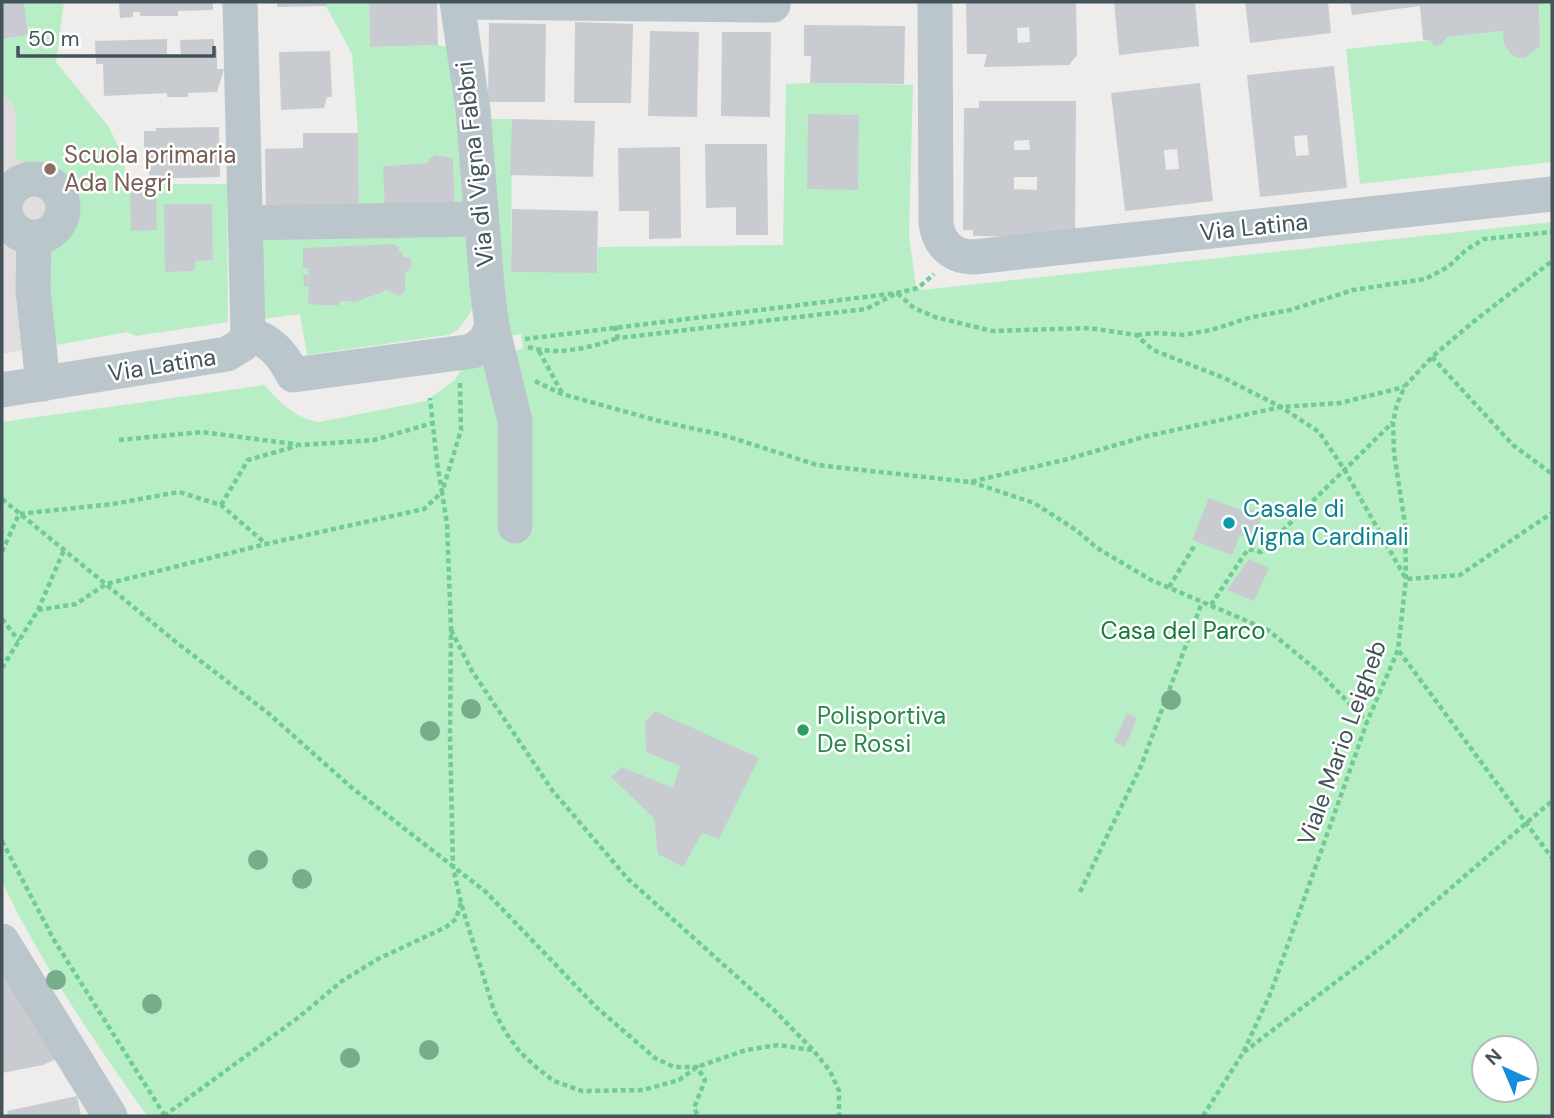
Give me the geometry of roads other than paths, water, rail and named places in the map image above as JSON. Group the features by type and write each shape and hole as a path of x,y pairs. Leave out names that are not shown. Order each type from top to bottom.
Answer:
{"street":[{"path":"240,2 248,334"},
{"path":"457,2 773,5 773,2"},
{"name":"Via di Vigna Fabbri","path":"457,2 473,110 481,219 510,344 515,421 515,526"},
{"name":"Via Latina","path":"935,2 936,222 943,243 963,257 1552,194"},
{"path":"246,223 481,219"},
{"path":"34,238 33,290 37,349 43,384"},
{"name":"Via Latina","path":"2,390 228,354 242,345 248,334 272,345 288,364 293,375 474,351 485,341 510,344"},
{"path":"2,941 110,1116"}],"place":[{"name":"Scuola primaria Ada Negri","path":"50,169"},
{"name":"Casale di Vigna Cardinali","path":"1229,523"},
{"name":"Polisportiva De Rossi","path":"803,730"}],"park label":[{"name":"Casa del Parco","path":"1183,631"}]}
